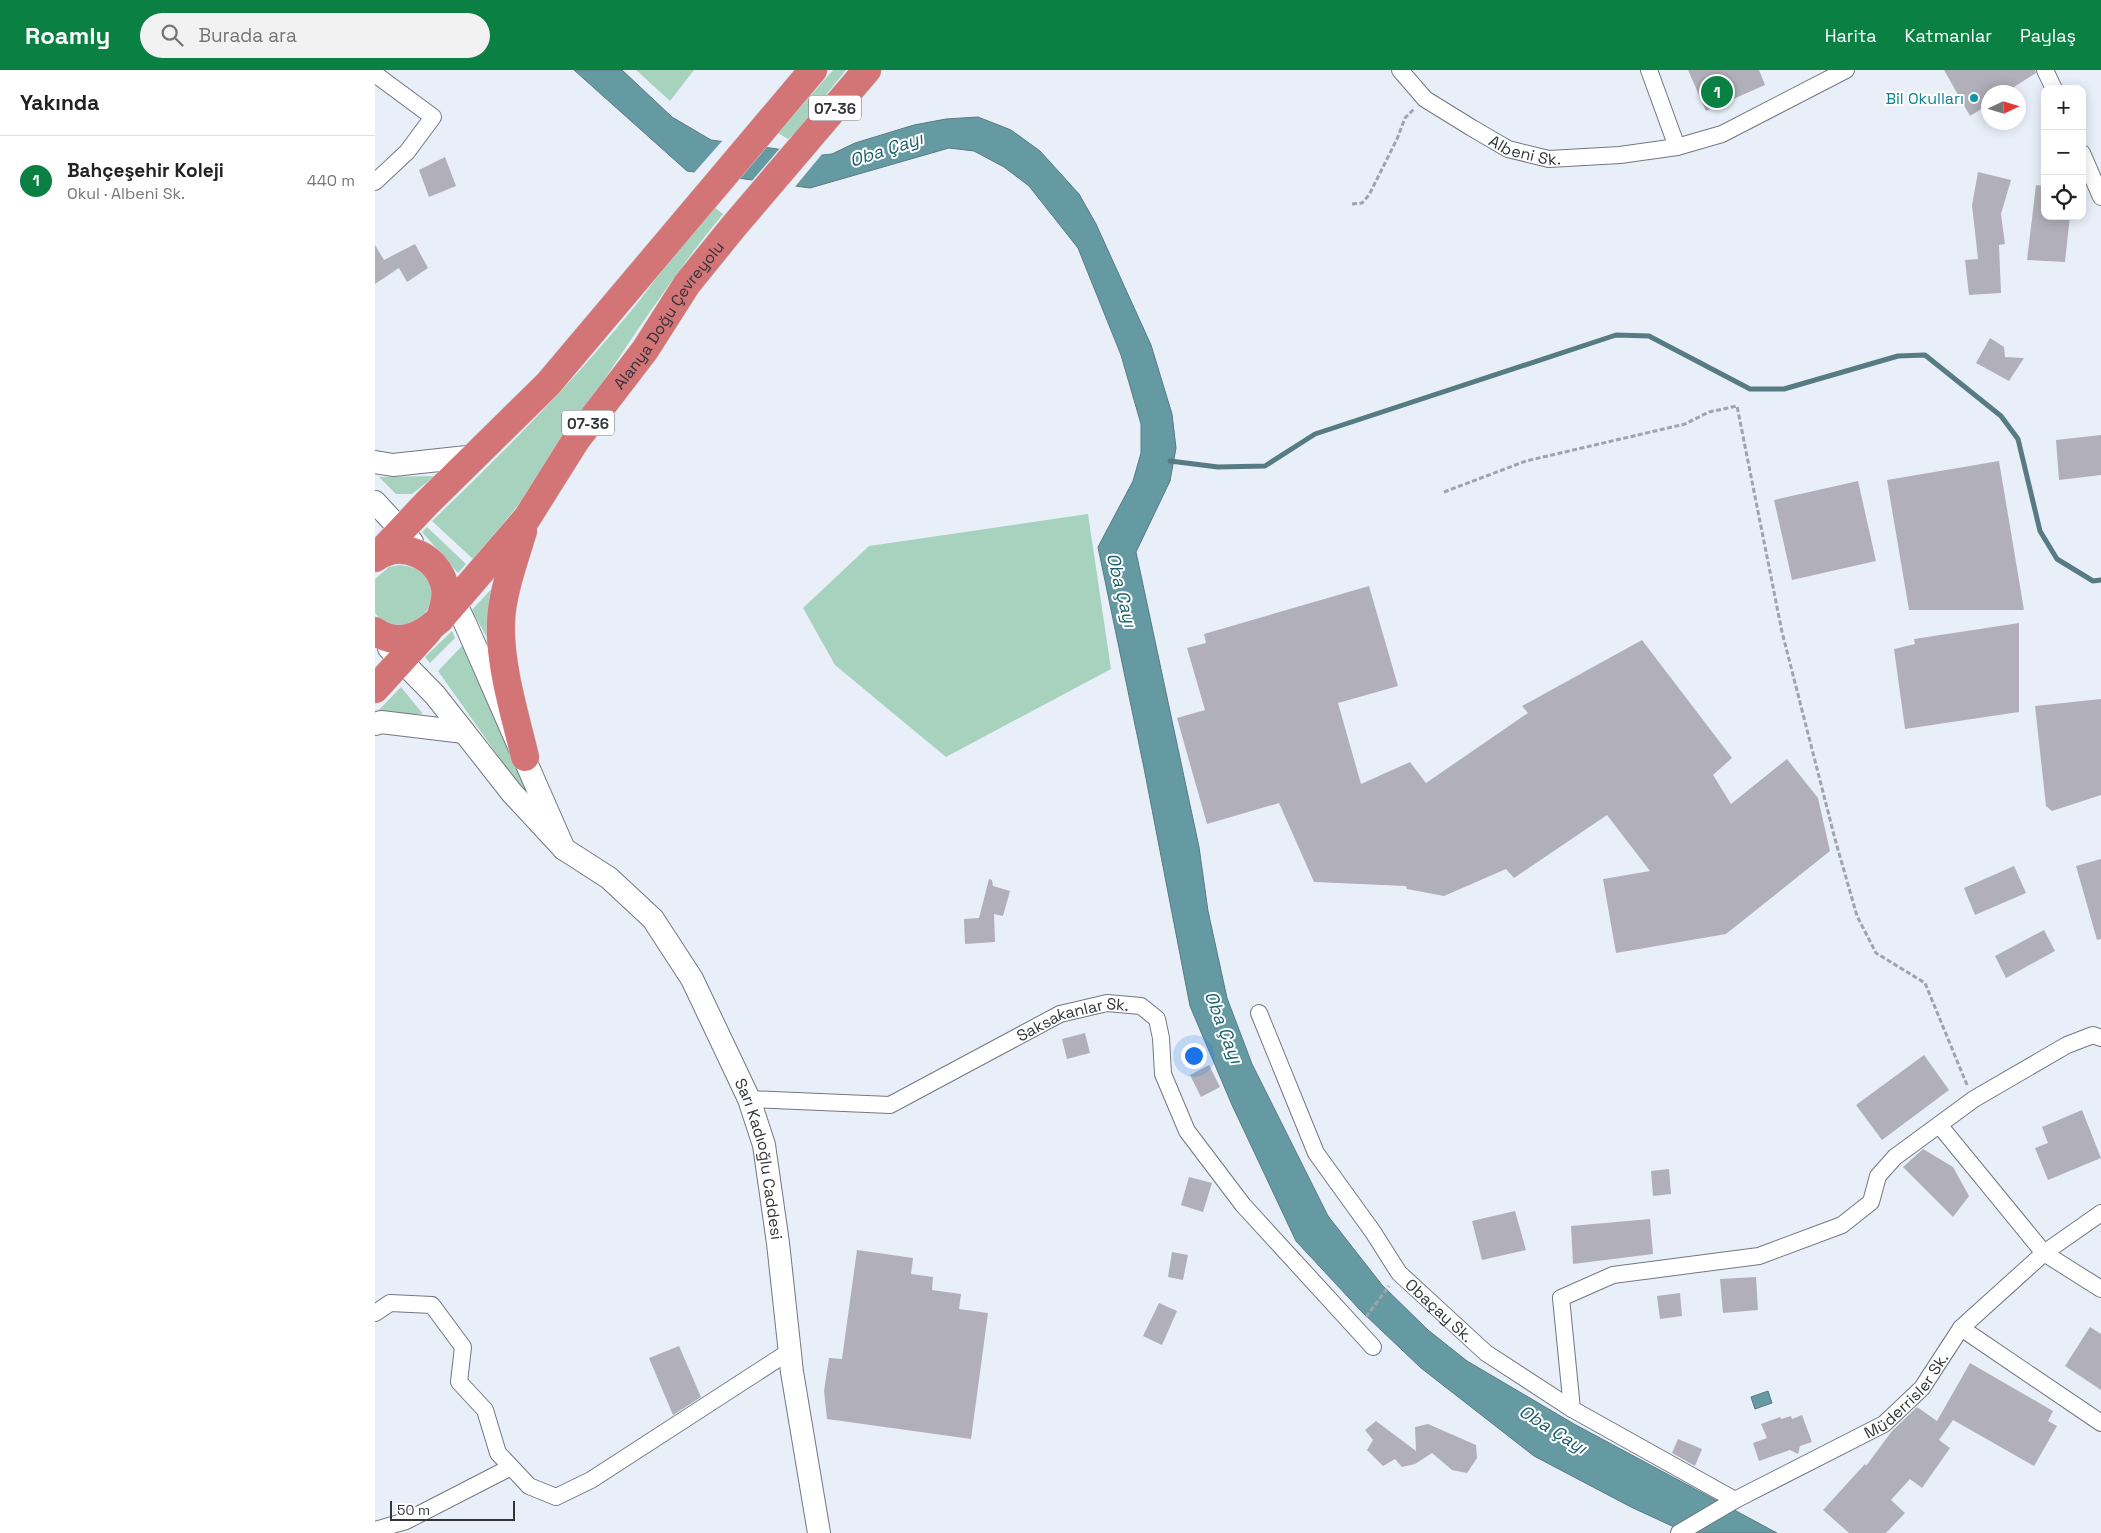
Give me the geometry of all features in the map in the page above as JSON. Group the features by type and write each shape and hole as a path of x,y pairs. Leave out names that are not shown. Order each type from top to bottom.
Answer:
{"highway":[{"name":"07-36","path":"476,456 548,384 621,300 695,209 813,70"},
{"name":"Alanya Doğu Çevreyolu","path":"375,689 484,570 527,518 576,440 645,350 687,284 867,70"},
{"path":"376,557 476,456"},
{"path":"525,757 505,669 501,621 513,564 527,518"},
{"path":"376,557 391,550 407,550 421,554 438,570 445,589 442,616"},
{"name":"07-36","path":"375,632 391,638 405,639 419,636 442,616"}],"street":[{"name":"Albeni Sk.","path":"1399,70 1425,98 1508,150 1549,159 1620,155 1677,147 1722,134 1846,70"},
{"path":"1649,70 1677,147"},
{"path":"2045,70 2052,85"},
{"path":"375,74 433,117 407,152 375,182"},
{"path":"2086,161 2101,197"},
{"path":"375,462 393,465 476,456"},
{"path":"375,502 438,570"},
{"path":"442,616 525,757 564,849"},
{"name":"Sarı Kadıoğlu Caddesi","path":"375,632 435,695 512,793 564,849 609,878 653,919 693,979 749,1099 764,1145 779,1243 790,1351 819,1533"},
{"path":"375,724 381,722 464,732"},
{"name":"Saksakanlar Sk.","path":"749,1099 890,1105 1060,1014 1107,1003 1141,1006 1157,1018 1161,1038 1163,1074 1187,1131 1243,1205 1373,1346"},
{"name":"Obaçay Sk.","path":"1259,1013 1316,1153 1373,1232 1399,1273 1486,1353 1572,1409 1735,1500"},
{"path":"1572,1409 1561,1298 1613,1275 1759,1256 1842,1225 1871,1202 1878,1176 1895,1156 1940,1126 1974,1099 2067,1045 2093,1035 2101,1038"},
{"path":"1940,1126 2045,1253 2101,1289"},
{"name":"Müderrisler Sk.","path":"1679,1533 1735,1500 1884,1424 1922,1388 1961,1328 2045,1253 2101,1213"},
{"path":"375,1313 390,1303 432,1305 463,1348 459,1382 485,1410 498,1453 529,1486 556,1497 591,1480 790,1351"},
{"path":"1961,1328 2101,1423"},
{"path":"375,1530 407,1521 511,1467"}],"path":[{"path":"1353,204 1362,203 1369,195 1397,139 1405,118 1425,98"},
{"path":"1444,492 1526,461 1685,424 1709,412 1737,406 1782,632 1835,839 1857,916 1876,953 1925,983 1962,1077 1974,1099"},
{"path":"1357,1328 1399,1273"}],"green space":[{"path":"636,70 694,70 670,101"},
{"path":"833,70 846,70 798,130 788,139 778,133"},
{"path":"713,206 723,214 648,314 531,488 473,559 432,521 509,445 584,366 631,311"},
{"path":"435,476 412,494 396,494 379,477"},
{"path":"1088,514 1111,669 946,757 835,665 803,608 869,546"},
{"path":"427,527 466,564 458,573 422,532"},
{"path":"399,565 419,571 430,582 432,595 427,609 418,621 405,627 390,625 375,613 375,579 389,567"},
{"path":"495,585 492,647 472,610"},
{"path":"452,631 455,638 430,663 425,657"},
{"path":"462,646 535,808 438,671"},
{"path":"401,687 423,714 375,714"}],"water":[{"name":"Oba Çayı","path":"574,70 622,70 672,117 711,140 822,155 832,154 855,143 914,125 946,119 978,117 1011,130 1040,151 1079,194 1096,224 1151,345 1172,414 1176,448 1170,481 1136,552 1199,847 1208,911 1227,998 1252,1064 1328,1216 1382,1285 1428,1330 1467,1361 1574,1424 1777,1533 1687,1533 1631,1507 1534,1456 1421,1368 1361,1311 1296,1241 1232,1105 1190,1006 1144,768 1098,547 1133,481 1141,453 1141,424 1121,355 1078,248 1029,186 1004,167 974,151 949,148 810,188 687,171"},
{"path":"1768,1391 1772,1403 1755,1409 1751,1397"}],"pier":[{"path":"723,140 767,145 736,180 693,174"},
{"path":"781,147 823,153 794,188 751,182"}],"building":[{"path":"1688,70 1759,70 1765,85 1706,111"},
{"name":"Bil Okulları","path":"1944,70 2035,70 2036,73 2017,85 1981,85 1981,109 1970,116"},
{"path":"445,157 456,186 429,197 419,170"},
{"path":"1978,172 2011,180 2001,214 2005,244 1999,245 2001,293 1969,295 1965,260 1978,259 1972,205"},
{"path":"2036,185 2041,186 2041,220 2070,220 2065,262 2027,260"},
{"path":"415,244 428,268 407,282 399,268 375,284 375,245 384,260"},
{"path":"1990,338 2004,347 2005,357 2024,358 2009,381 1976,363"},
{"path":"2101,435 2101,475 2059,480 2056,440"},
{"path":"1999,461 2024,610 1909,610 1887,480"},
{"path":"1858,481 1876,561 1792,580 1774,500"},
{"path":"1369,586 1398,686 1338,703 1361,784 1410,762 1426,783 1528,713 1522,706 1642,640 1732,758 1713,775 1731,804 1787,759 1818,798 1830,851 1726,934 1616,953 1603,879 1650,871 1607,815 1514,878 1506,869 1444,896 1407,889 1406,886 1314,882 1279,803 1207,824 1177,718 1205,710 1187,648 1206,643 1204,634"},
{"path":"2019,623 2019,712 1905,729 1894,649 1915,644 1914,639"},
{"path":"2101,699 2101,795 2052,811 2046,806 2035,706"},
{"path":"2101,859 2101,939 2097,940 2076,866"},
{"path":"2014,866 2026,893 1975,915 1964,888"},
{"path":"989,879 992,880 993,886 1010,891 1003,916 994,914 995,942 965,944 964,919 979,918"},
{"path":"2044,930 2055,951 2006,978 1995,956"},
{"path":"1085,1033 1090,1053 1067,1059 1062,1039"},
{"path":"1924,1055 1949,1090 1882,1140 1856,1105"},
{"path":"1209,1065 1220,1087 1201,1097 1190,1075"},
{"path":"2082,1110 2101,1158 2048,1180 2035,1148 2048,1143 2042,1127"},
{"path":"1923,1149 1953,1167 1969,1196 1953,1217 1903,1167"},
{"path":"1669,1169 1671,1194 1653,1196 1651,1171"},
{"path":"1189,1177 1212,1183 1203,1212 1181,1205"},
{"path":"1515,1211 1526,1250 1482,1260 1472,1221"},
{"path":"1650,1219 1653,1254 1573,1264 1571,1226"},
{"path":"857,1250 913,1258 911,1274 933,1277 932,1290 961,1294 959,1309 988,1313 971,1439 827,1419 824,1391 829,1358 842,1359"},
{"path":"1172,1252 1188,1255 1183,1280 1168,1277"},
{"path":"1756,1277 1758,1310 1723,1313 1720,1279"},
{"path":"1680,1293 1682,1316 1660,1319 1657,1296"},
{"path":"1159,1303 1177,1311 1162,1345 1143,1336"},
{"path":"2090,1327 2101,1334 2101,1390 2065,1366"},
{"path":"679,1346 701,1397 673,1415 649,1358"},
{"path":"1970,1363 2053,1411 2048,1421 2057,1426 2034,1466 1953,1420 1939,1440 1950,1448 1922,1488 1910,1479 1891,1500 1905,1513 1886,1533 1849,1533 1823,1510 1865,1464 1866,1466 1892,1431 1917,1407 1937,1421"},
{"path":"1802,1415 1812,1442 1800,1446 1798,1454 1790,1450 1759,1461 1753,1443 1767,1438 1761,1424 1780,1417 1781,1419 1791,1416 1792,1419"},
{"path":"1376,1421 1416,1451 1415,1427 1428,1424 1476,1445 1477,1458 1467,1473 1452,1470 1432,1453 1415,1464 1402,1467 1395,1459 1383,1466 1367,1450 1373,1440 1365,1430"},
{"path":"1678,1439 1702,1449 1695,1466 1672,1453"}],"waterway":[{"path":"1170,461 1218,467 1265,466 1315,434 1616,335 1649,336 1750,389 1784,389 1898,356 1925,355 2001,416 2018,439 2040,531 2057,559 2093,581 2101,580"}],"place":[{"name":"Bahçeşehir Koleji","path":"1717,92"},
{"name":"Bil Okulları","path":"1974,98"}]}
